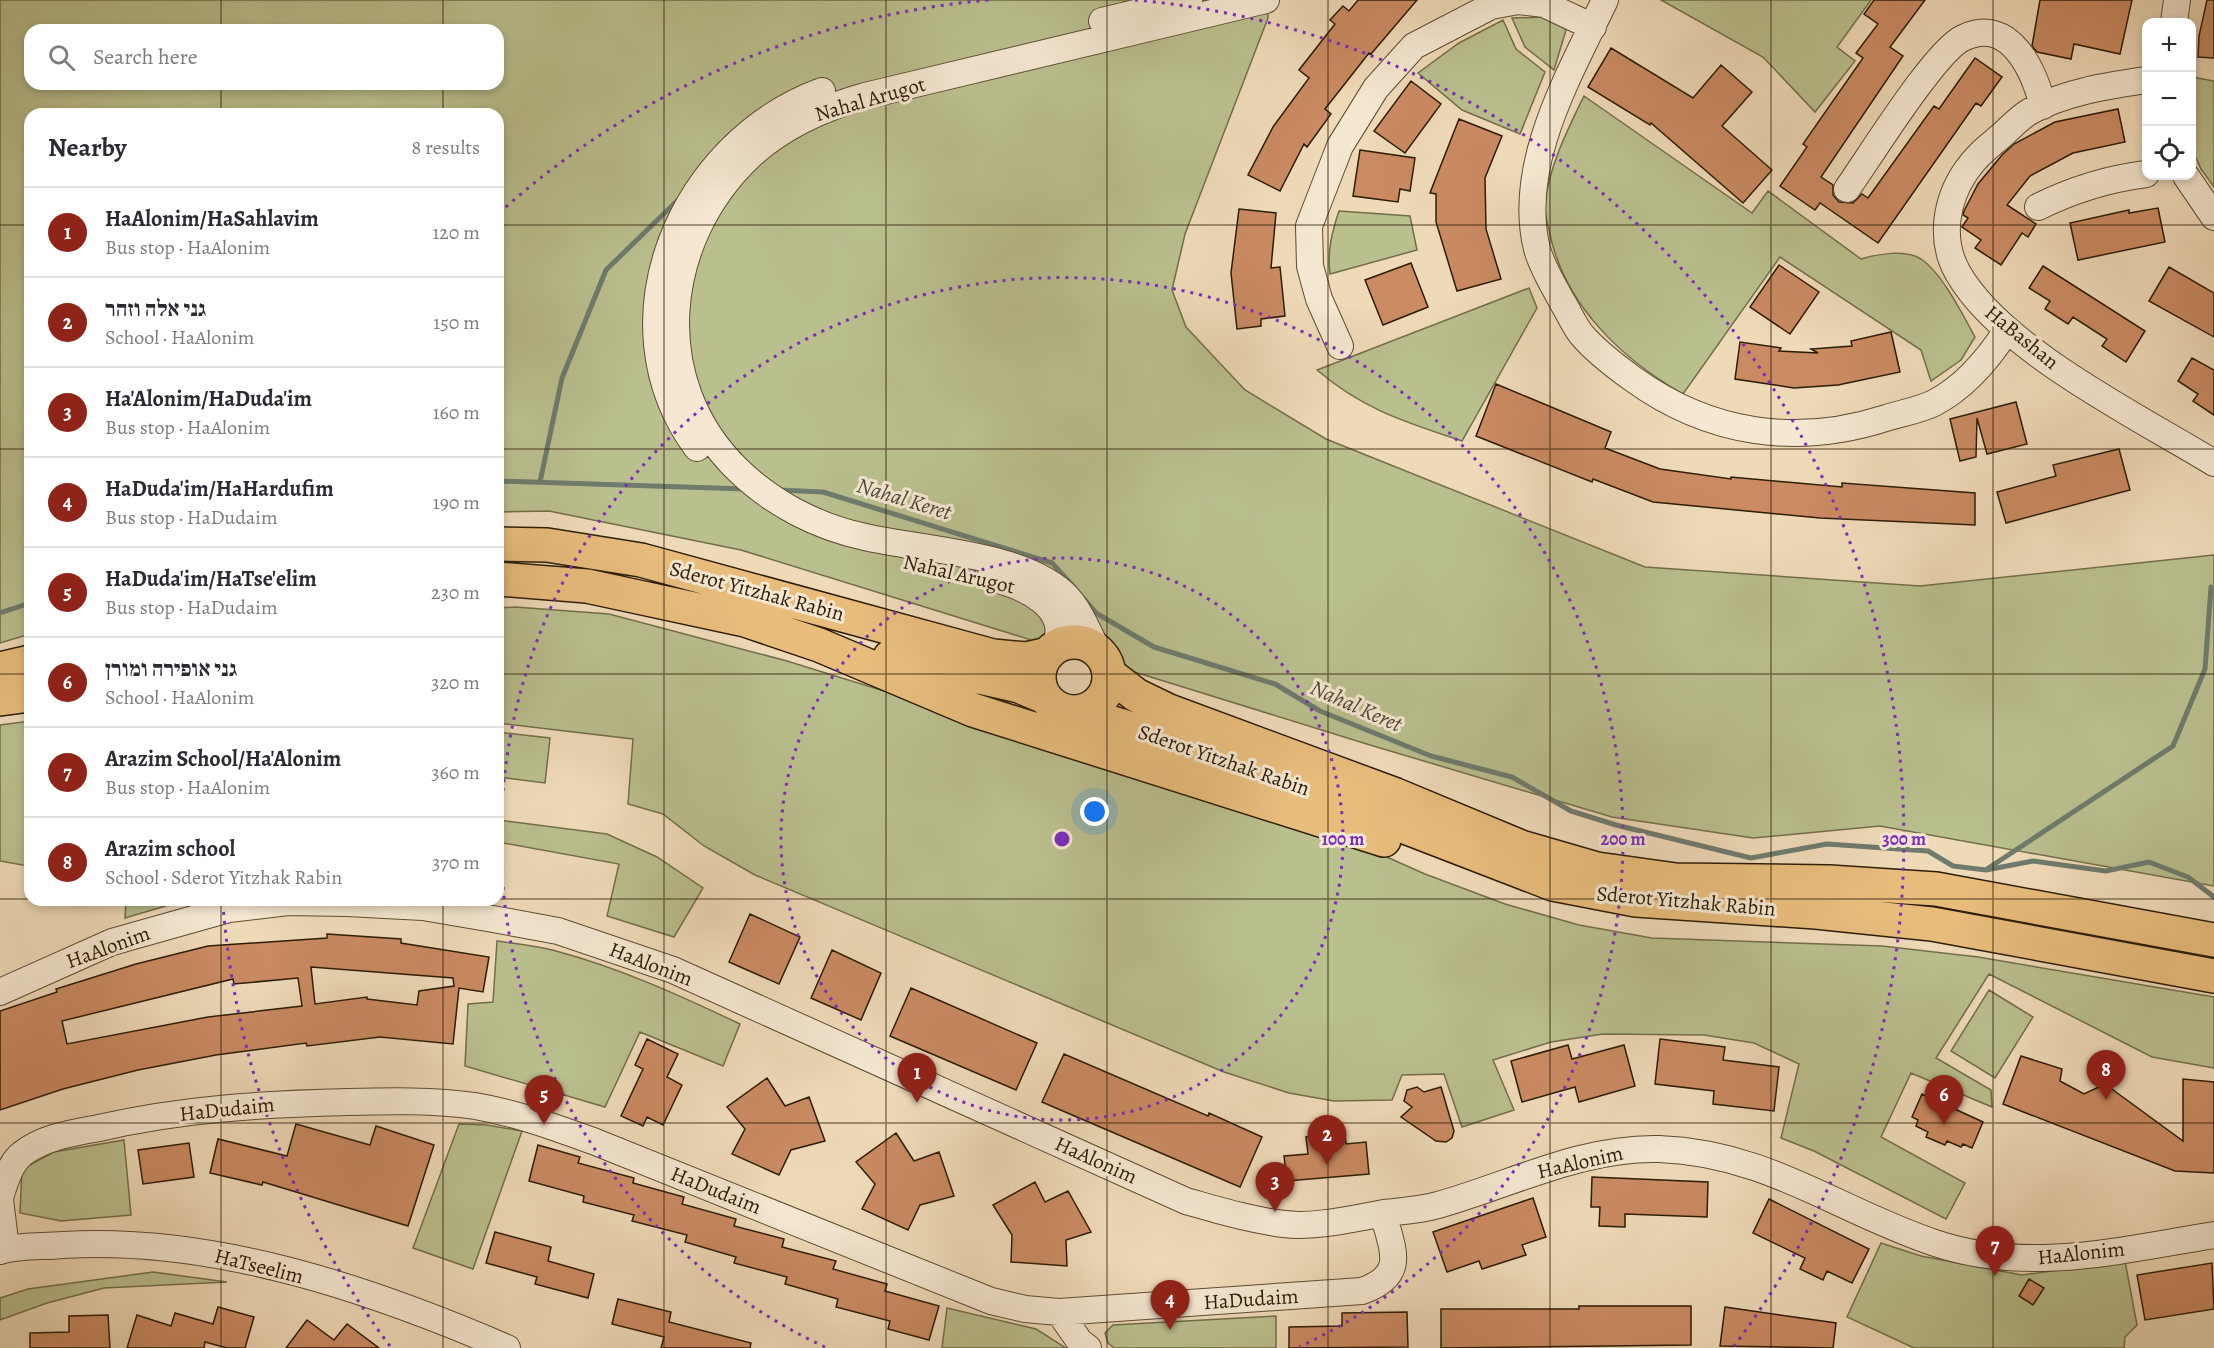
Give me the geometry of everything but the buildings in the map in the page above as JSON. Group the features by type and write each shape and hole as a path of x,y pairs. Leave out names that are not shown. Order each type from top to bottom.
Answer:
{"main road":[{"name":"Sderot Yitzhak Rabin","path":"504,544 547,546 641,560 993,656 1026,659 1051,651"},
{"name":"Sderot Yitzhak Rabin","path":"504,579 587,586 748,621 913,663 1019,686 1045,697"},
{"path":"748,621 819,645 998,718 1375,837 1494,872 1553,884"},
{"path":"1068,643 1080,643 1104,664 1108,685 1096,705 1075,712 1064,711 1045,697 1039,675 1051,651 1068,643"},
{"path":"0,669 24,663"},
{"name":"Sderot Yitzhak Rabin","path":"1104,664 1136,695 1169,711 1396,795 1521,847 1597,869 1676,880 1829,882 1936,889 2214,940"},
{"path":"0,699 24,695"},
{"name":"Sderot Yitzhak Rabin","path":"1075,712 1234,760 1553,884 1636,900 1816,912 1932,924 2214,976"}],"street":[{"name":"Nahal Arugot","path":"1051,651 1059,638 1059,630 1051,611 1034,594 1001,580 866,554 811,538 764,511 723,479 696,447 679,419 661,373 656,328 661,272 679,224 693,198 723,158 770,117 789,106 819,93 868,77 1190,0"},
{"name":"Nahal Arugot","path":"1104,664 1068,598 1031,572 1002,563 867,538 825,526 778,502 738,471 709,437 697,416 680,373 674,332 675,311 684,262 708,207 735,172 768,141 804,118 865,96 1266,0"},
{"path":"1340,346 1319,299 1310,266 1309,226 1340,146 1376,88 1414,46 1491,6 1518,0 1544,4 1593,27"},
{"path":"1605,0 1551,115 1538,161 1534,210 1538,250 1557,294 1581,334 1615,366 1661,399 1713,421 1764,434 1813,433 1867,424 1934,403 1972,375 1994,350 2007,330"},
{"path":"2175,18 2177,0"},
{"path":"1847,189 1939,58 1962,38 1984,32 2004,38 2023,56 2036,76 2043,106"},
{"name":"HaBashan","path":"2142,81 2093,89 2029,112 1975,158 1957,185 1947,214 1948,244 1957,272 1982,306 2007,330 2078,381 2214,463"},
{"path":"2038,207 2071,190 2111,178 2142,174"},
{"path":"2189,180 2214,217"},
{"name":"HaAlonim","path":"0,992 112,942 230,909 255,906"},
{"name":"HaAlonim","path":"396,906 423,907 558,931 673,970 1186,1201 1241,1216 1288,1225 1436,1206 1521,1176 1618,1151 1657,1149 1703,1152 1743,1161 1788,1177 1891,1226 1937,1244 2013,1259 2103,1253 2214,1235"},
{"name":"HaDudaim","path":"3,1250 0,1198 7,1176 20,1154 54,1138 132,1120 202,1109 285,1103 382,1101 474,1106 534,1119 593,1140 991,1301 1025,1309 1059,1312 1362,1291 1382,1284 1390,1271 1394,1255 1383,1213"},
{"name":"HaTseelim","path":"3,1250 118,1244 195,1251 258,1264 390,1302 507,1348"},
{"path":"1059,1312 1080,1342 1088,1348"}],"green space":[{"path":"0,0 1267,0 1268,18 1185,234 1172,290 1186,327 1245,390 1326,439 1645,567 1920,586 2214,555 2214,886 1880,826 1753,838 1612,817 1370,745 741,550 549,511 504,512 504,108 24,108 24,636 0,643"},
{"path":"1661,0 1871,0 1837,47 1855,61 1815,112 1763,57"},
{"path":"1548,17 1566,30 1554,70 1525,47 1512,18"},
{"path":"1503,20 1516,49 1545,72 1520,134 1462,110 1418,73 1459,43"},
{"path":"2196,78 2214,81 2214,187 2196,158"},
{"path":"1584,96 1752,213 1768,191 1861,259 1899,253 1921,259 1929,265 1944,284 1975,337 1961,360 1931,381 1921,350 1780,257 1683,394 1660,380 1617,346 1598,326 1567,281 1556,257 1546,216 1547,189 1560,148"},
{"path":"1339,211 1410,216 1417,250 1330,274 1331,242"},
{"path":"1529,288 1537,308 1462,441 1403,421 1369,405 1334,384 1317,370"},
{"path":"504,608 609,614 787,661 1226,797 1335,834 1425,874 1505,904 1579,925 1652,938 1882,946 1978,957 2214,997 2214,1068 2152,1057 1989,974 1936,1058 1991,1090 1992,1107 1911,1073 1881,1137 1965,1183 1946,1219 1814,1151 1781,1138 1799,1064 1754,1043 1704,1035 1603,1034 1551,1042 1493,1060 1514,1110 1462,1127 1444,1074 1402,1075 1392,1100 1334,1101 1289,1093 1224,1072 755,875 704,846 663,814 628,804 633,739 504,724"},
{"path":"24,722 24,865 0,861 0,725"},
{"path":"504,733 550,738 545,783 504,778"},
{"path":"504,821 607,834 657,857 703,888 674,937 607,916 619,864 504,843"},
{"path":"126,906 166,906 125,918"},
{"path":"497,941 549,949 627,974 740,1024 723,1066 640,1032 605,1107 465,1066 468,1004 493,1002"},
{"path":"1989,990 2033,1017 1995,1078 1951,1051"},
{"path":"459,1124 487,1125 522,1131 473,1269 413,1248"},
{"path":"124,1140 131,1215 61,1221 20,1213 22,1169 54,1152"},
{"path":"1881,1243 1921,1256 2022,1275 2125,1261 2137,1325 2125,1337 2124,1348 1914,1348 1847,1317"},
{"path":"153,1272 227,1282 104,1288 47,1303 0,1320 0,1298 28,1289"},
{"path":"947,1308 1036,1329 1066,1348 942,1348"},
{"path":"1276,1316 1276,1348 1114,1348 1108,1343 1105,1333 1113,1325"}],"waterway":[{"path":"540,482 562,378 606,270 682,196"},
{"name":"Nahal Keret","path":"504,481 745,489"},
{"name":"Nahal Keret","path":"778,490 823,492 1052,563 1074,587"},
{"path":"1987,869 2173,746 2205,669 2211,587"},
{"name":"Nahal Keret","path":"1084,599 1096,613 1154,647 1275,684 1320,711 1431,756 1512,777 1571,811 1616,825 1751,858 1827,844 1928,851 1953,866 1986,870 2033,861 2106,871 2149,862 2188,877 2214,897"},
{"name":"Nahal Keret","path":"0,613 24,605"}],"place":[{"name":"Arazim school","path":"2106,1100"},
{"name":"HaAlonim/HaSahlavim","path":"917,1103"},
{"name":"HaDuda'im/HaTse'elim","path":"544,1125"},
{"name":"גני אופירה ומורן","path":"1944,1125"},
{"name":"גני אלה וזהר","path":"1327,1165"},
{"name":"Ha'Alonim/HaDuda'im","path":"1275,1212"},
{"name":"Arazim School/Ha'Alonim","path":"1995,1276"},
{"name":"HaDuda'im/HaHardufim","path":"1170,1330"}]}
